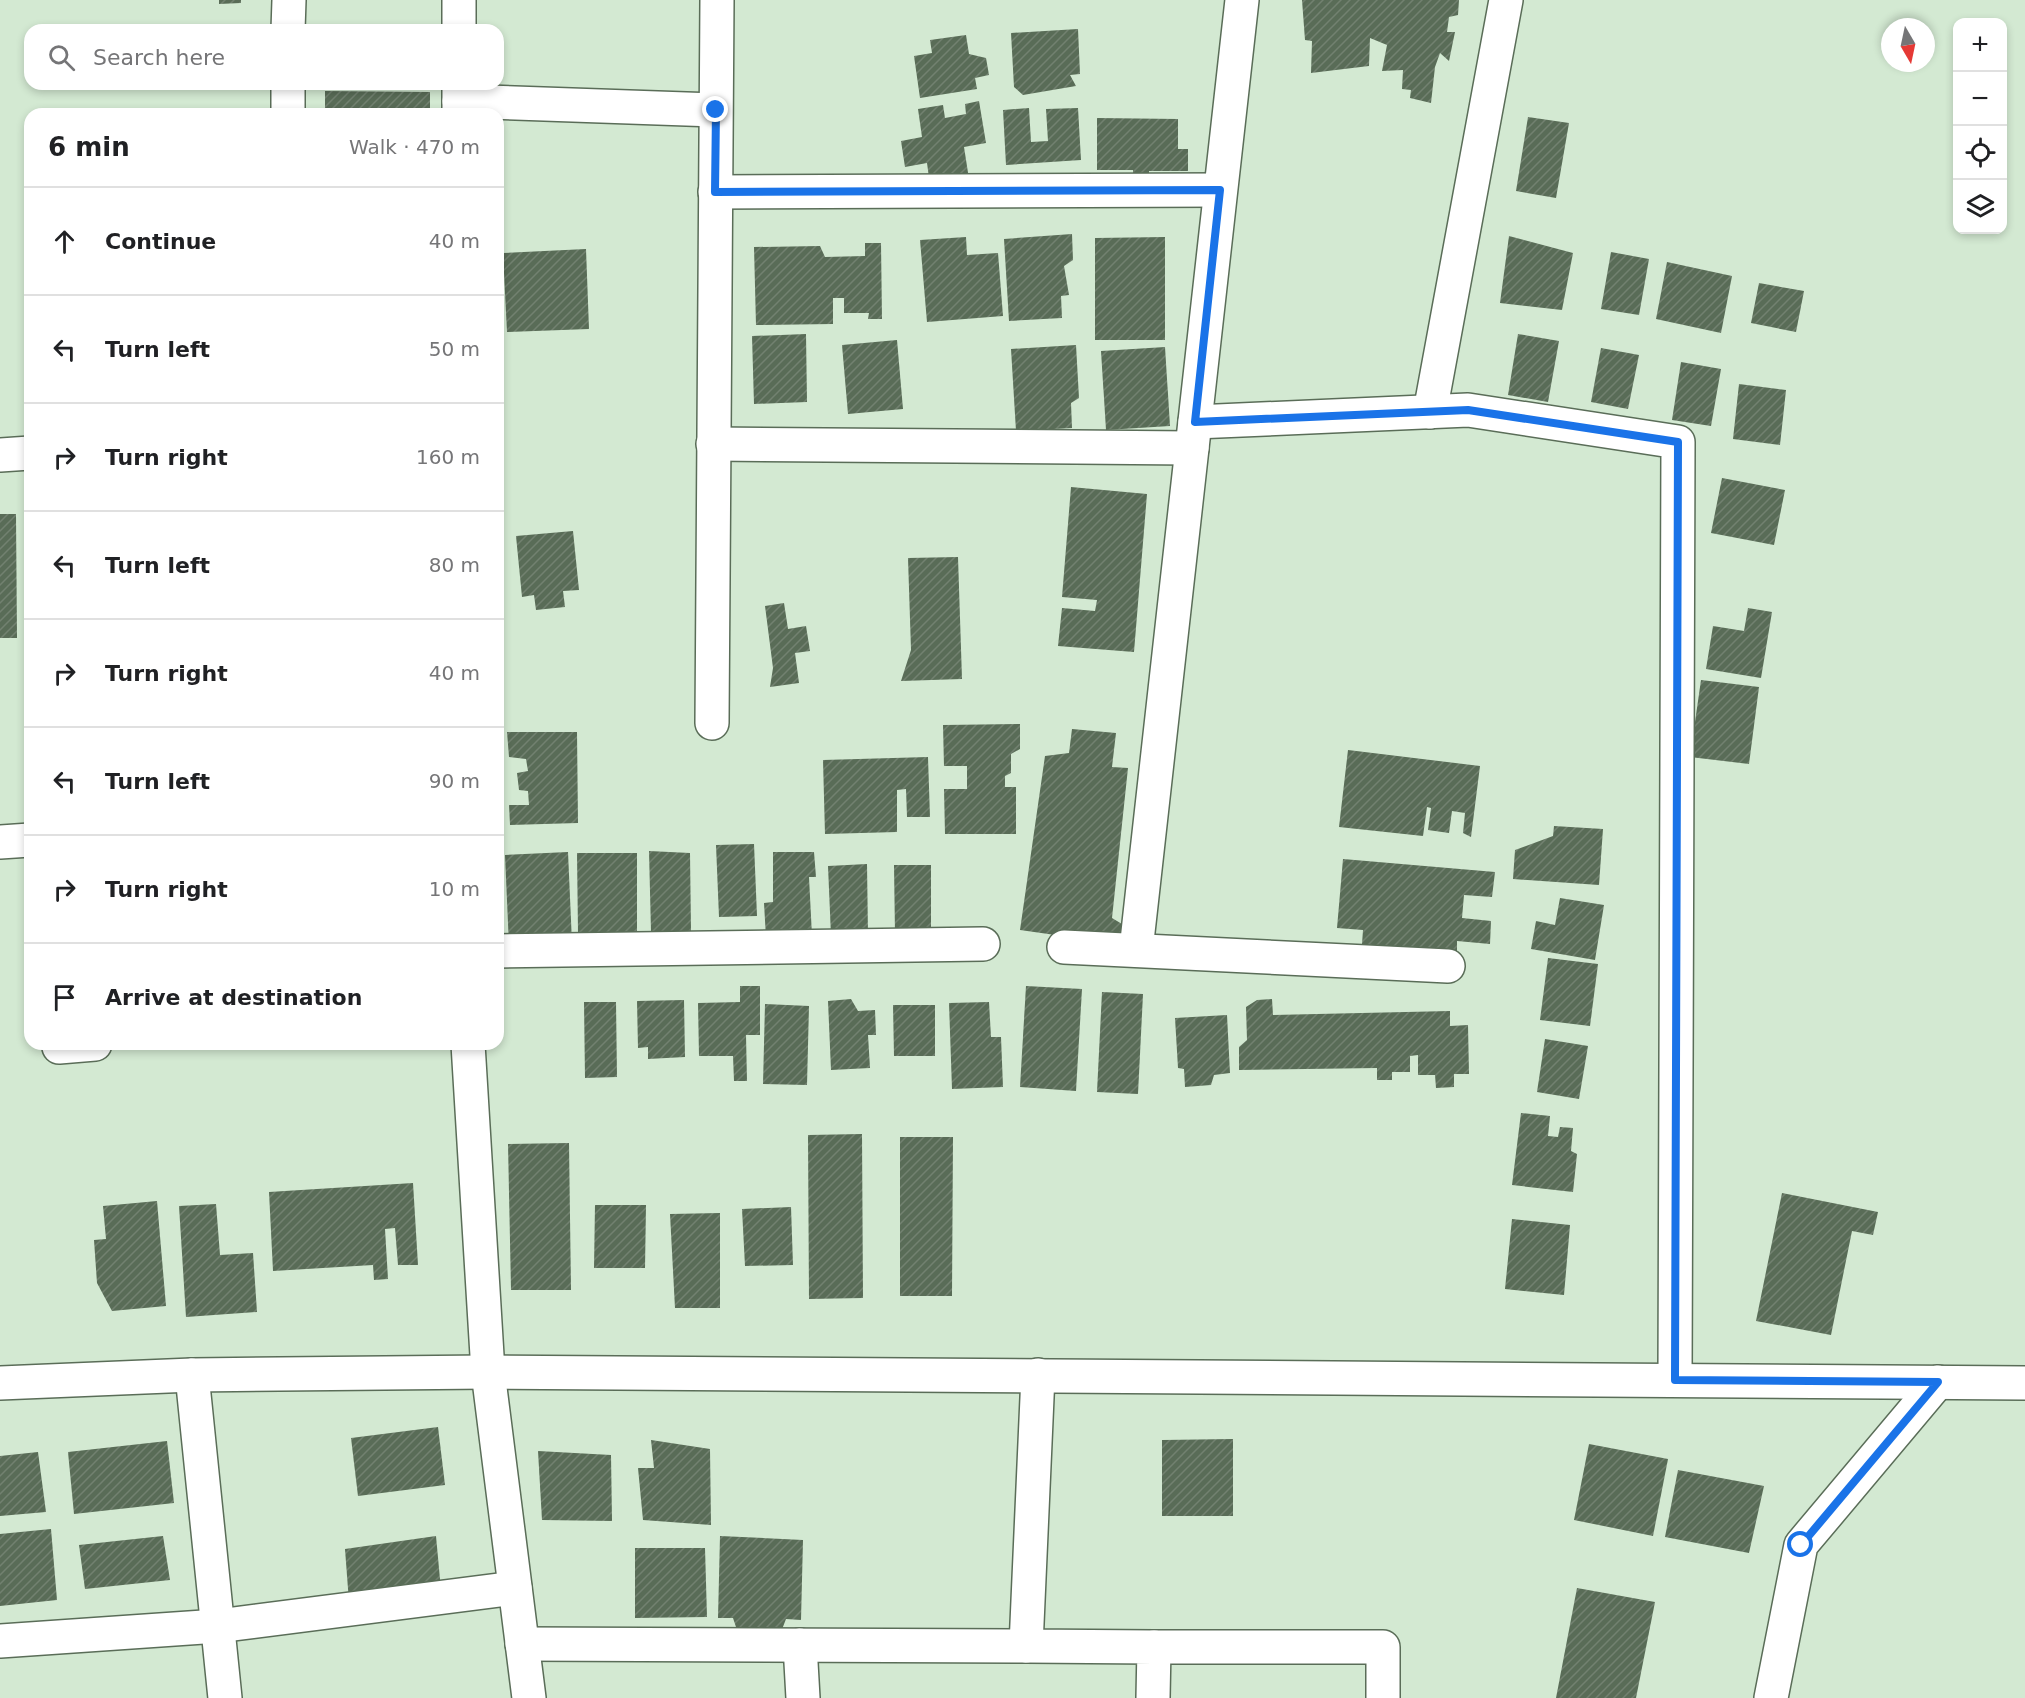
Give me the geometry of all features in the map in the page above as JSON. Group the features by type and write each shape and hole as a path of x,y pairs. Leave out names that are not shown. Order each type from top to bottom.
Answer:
{"street":[{"path":"288,24 289,0"},
{"path":"459,0 459,24"},
{"path":"712,723 717,0"},
{"path":"1136,950 1242,0"},
{"path":"1430,412 1506,0"},
{"path":"288,90 288,108"},
{"path":"459,100 716,110"},
{"path":"715,192 1220,190"},
{"path":"713,444 1193,435 1468,410 1678,442 1675,1380"},
{"path":"0,455 24,453"},
{"path":"0,842 24,840"},
{"path":"504,951 983,944"},
{"path":"1064,946 1448,966"},
{"path":"468,1050 488,1372 529,1698"},
{"path":"0,1383 192,1375 488,1372 2025,1383"},
{"path":"192,1375 225,1698"},
{"path":"1026,1646 1038,1375"},
{"path":"1771,1698 1801,1545 1938,1382"},
{"path":"0,1641 218,1626 514,1588"},
{"path":"522,1644 1383,1647 1383,1698"},
{"path":"800,1645 803,1698"},
{"path":"1153,1698 1154,1647"}],"building":[{"path":"219,0 241,0 241,3 219,4"},
{"path":"1302,0 1459,0 1458,15 1449,17 1447,32 1455,32 1449,61 1440,53 1435,67 1431,103 1410,98 1411,90 1402,89 1403,70 1382,71 1387,45 1370,38 1369,66 1311,73 1312,41 1305,40"},
{"path":"1078,29 1080,74 1070,75 1076,86 1023,95 1014,87 1011,33"},
{"path":"966,35 969,54 986,58 989,75 975,78 977,89 920,98 914,56 932,53 930,40"},
{"path":"325,91 430,92 430,108 325,108"},
{"path":"979,101 986,143 964,147 969,179 930,185 927,163 905,167 901,141 922,137 918,109 943,105 945,118 966,114 965,104"},
{"path":"1029,108 1031,142 1048,141 1046,109 1078,108 1081,160 1006,165 1003,110"},
{"path":"1528,117 1569,123 1556,198 1516,191"},
{"path":"1097,118 1178,119 1178,149 1188,149 1188,171 1149,171 1149,181 1133,181 1133,170 1097,170"},
{"path":"1072,234 1073,260 1064,266 1069,295 1061,296 1062,318 1009,321 1004,239"},
{"path":"1509,236 1573,253 1562,310 1500,303"},
{"path":"966,237 967,255 998,253 1003,316 927,322 920,240"},
{"path":"1165,237 1165,340 1095,340 1095,238"},
{"path":"865,243 881,243 882,319 868,319 869,313 844,313 844,298 833,298 833,324 756,325 754,247 820,246 825,257 865,256"},
{"path":"586,249 589,329 507,332 504,253"},
{"path":"1611,252 1649,259 1639,315 1601,309"},
{"path":"1667,262 1732,276 1721,333 1656,319"},
{"path":"1759,283 1804,291 1796,332 1751,323"},
{"path":"806,334 807,402 754,404 752,336"},
{"path":"1518,334 1559,341 1548,402 1508,395"},
{"path":"897,340 903,409 848,414 842,345"},
{"path":"1076,345 1079,398 1071,403 1072,428 1016,431 1011,349"},
{"path":"1165,347 1170,426 1106,430 1101,351"},
{"path":"1601,348 1639,355 1628,409 1591,402"},
{"path":"1681,362 1721,369 1711,426 1672,420"},
{"path":"1739,384 1786,390 1780,445 1733,439"},
{"path":"1722,478 1785,490 1774,545 1711,533"},
{"path":"1071,487 1147,494 1134,652 1058,646 1062,608 1095,611 1097,600 1062,597"},
{"path":"0,514 16,514 17,638 0,638"},
{"path":"573,531 579,590 563,591 565,607 536,610 534,595 522,597 516,536"},
{"path":"958,557 962,679 901,681 911,650 908,558"},
{"path":"784,603 788,629 806,626 810,651 795,653 799,683 770,687 773,668 765,606"},
{"path":"1748,608 1772,612 1761,678 1706,669 1713,626 1744,631"},
{"path":"1701,680 1759,687 1749,764 1690,757"},
{"path":"1020,724 1020,749 1011,754 1011,773 1005,776 1005,787 1016,787 1016,834 945,834 944,789 967,789 967,766 944,766 943,725"},
{"path":"1072,729 1116,733 1112,767 1128,768 1112,918 1122,924 1119,944 1020,930 1045,756 1069,753"},
{"path":"507,732 577,732 578,823 510,825 509,805 529,805 528,791 519,790 517,773 528,771 526,759 509,757"},
{"path":"1348,750 1480,766 1471,837 1463,833 1465,813 1452,811 1449,833 1428,830 1431,808 1427,807 1423,836 1339,827"},
{"path":"928,757 930,817 907,817 906,789 897,790 897,832 825,834 823,760"},
{"path":"1554,826 1603,829 1599,885 1513,879 1515,850 1553,836"},
{"path":"754,844 757,916 719,917 716,845"},
{"path":"649,851 690,853 691,932 651,932"},
{"path":"568,852 572,943 509,946 505,855"},
{"path":"773,852 814,852 816,877 809,877 812,936 766,938 764,903 773,902"},
{"path":"577,853 637,853 637,932 578,933"},
{"path":"1343,859 1495,872 1492,897 1464,895 1462,918 1491,921 1490,944 1457,941 1457,953 1362,944 1363,930 1337,928"},
{"path":"867,864 868,936 831,936 828,866"},
{"path":"894,865 931,865 931,935 895,934"},
{"path":"1560,898 1604,905 1595,960 1531,949 1536,921 1555,925"},
{"path":"1548,958 1598,964 1590,1026 1540,1020"},
{"path":"740,986 760,986 760,1035 746,1035 747,1081 734,1081 733,1056 699,1056 698,1003 740,1002"},
{"path":"1026,986 1082,989 1076,1091 1020,1087"},
{"path":"1102,992 1143,994 1138,1094 1097,1092"},
{"path":"851,999 858,1011 875,1010 876,1035 868,1035 870,1068 831,1070 828,1001"},
{"path":"1272,999 1273,1015 1450,1011 1450,1026 1468,1025 1469,1074 1454,1074 1454,1087 1436,1088 1435,1075 1418,1075 1418,1055 1410,1056 1410,1072 1392,1072 1392,1080 1377,1080 1377,1068 1239,1070 1239,1047 1247,1040 1246,1007 1257,1000"},
{"path":"684,1000 685,1057 648,1059 648,1047 638,1048 637,1001"},
{"path":"584,1002 616,1002 617,1077 585,1078"},
{"path":"989,1002 991,1037 1001,1037 1003,1087 952,1089 949,1003"},
{"path":"765,1004 809,1006 807,1085 763,1084"},
{"path":"893,1005 935,1005 935,1056 894,1056"},
{"path":"1227,1015 1230,1073 1214,1075 1211,1085 1185,1087 1184,1069 1178,1068 1175,1018"},
{"path":"1545,1039 1588,1046 1579,1099 1537,1092"},
{"path":"1521,1113 1550,1116 1548,1136 1558,1137 1560,1127 1573,1128 1571,1151 1577,1154 1573,1192 1512,1185"},
{"path":"862,1134 863,1298 809,1299 808,1135"},
{"path":"900,1137 953,1137 952,1296 900,1296"},
{"path":"569,1143 571,1290 511,1290 508,1144"},
{"path":"413,1183 418,1265 398,1265 395,1228 385,1229 388,1279 374,1280 373,1265 273,1271 269,1192"},
{"path":"1782,1193 1878,1212 1873,1235 1852,1231 1831,1335 1756,1321"},
{"path":"157,1201 166,1306 112,1311 97,1283 94,1240 106,1239 103,1206"},
{"path":"216,1204 220,1255 253,1253 257,1312 186,1317 179,1206"},
{"path":"595,1205 646,1205 645,1268 594,1268"},
{"path":"791,1207 793,1265 745,1266 742,1209"},
{"path":"720,1213 720,1308 675,1308 670,1214"},
{"path":"1512,1219 1570,1225 1564,1295 1505,1289"},
{"path":"438,1427 445,1485 358,1496 351,1438"},
{"path":"1233,1439 1233,1516 1162,1516 1162,1440"},
{"path":"651,1440 710,1449 711,1525 643,1520 638,1468 654,1468"},
{"path":"167,1441 174,1503 74,1514 68,1452"},
{"path":"1589,1444 1668,1459 1653,1536 1574,1520"},
{"path":"538,1451 611,1455 612,1521 542,1520"},
{"path":"38,1452 46,1512 0,1516 0,1456"},
{"path":"1678,1470 1764,1486 1749,1553 1665,1537"},
{"path":"51,1529 57,1600 0,1606 0,1534"},
{"path":"163,1536 170,1580 85,1589 79,1545"},
{"path":"436,1536 441,1590 349,1602 345,1549"},
{"path":"720,1536 803,1540 801,1620 786,1619 781,1632 737,1630 733,1618 718,1618"},
{"path":"635,1548 705,1548 707,1617 635,1618"},
{"path":"1577,1588 1655,1602 1636,1698 1556,1698"}],"route":[{"path":"716,110 715,192 1220,190 1195,422 1468,410 1678,442 1675,1380 1938,1382 1801,1545"}]}
